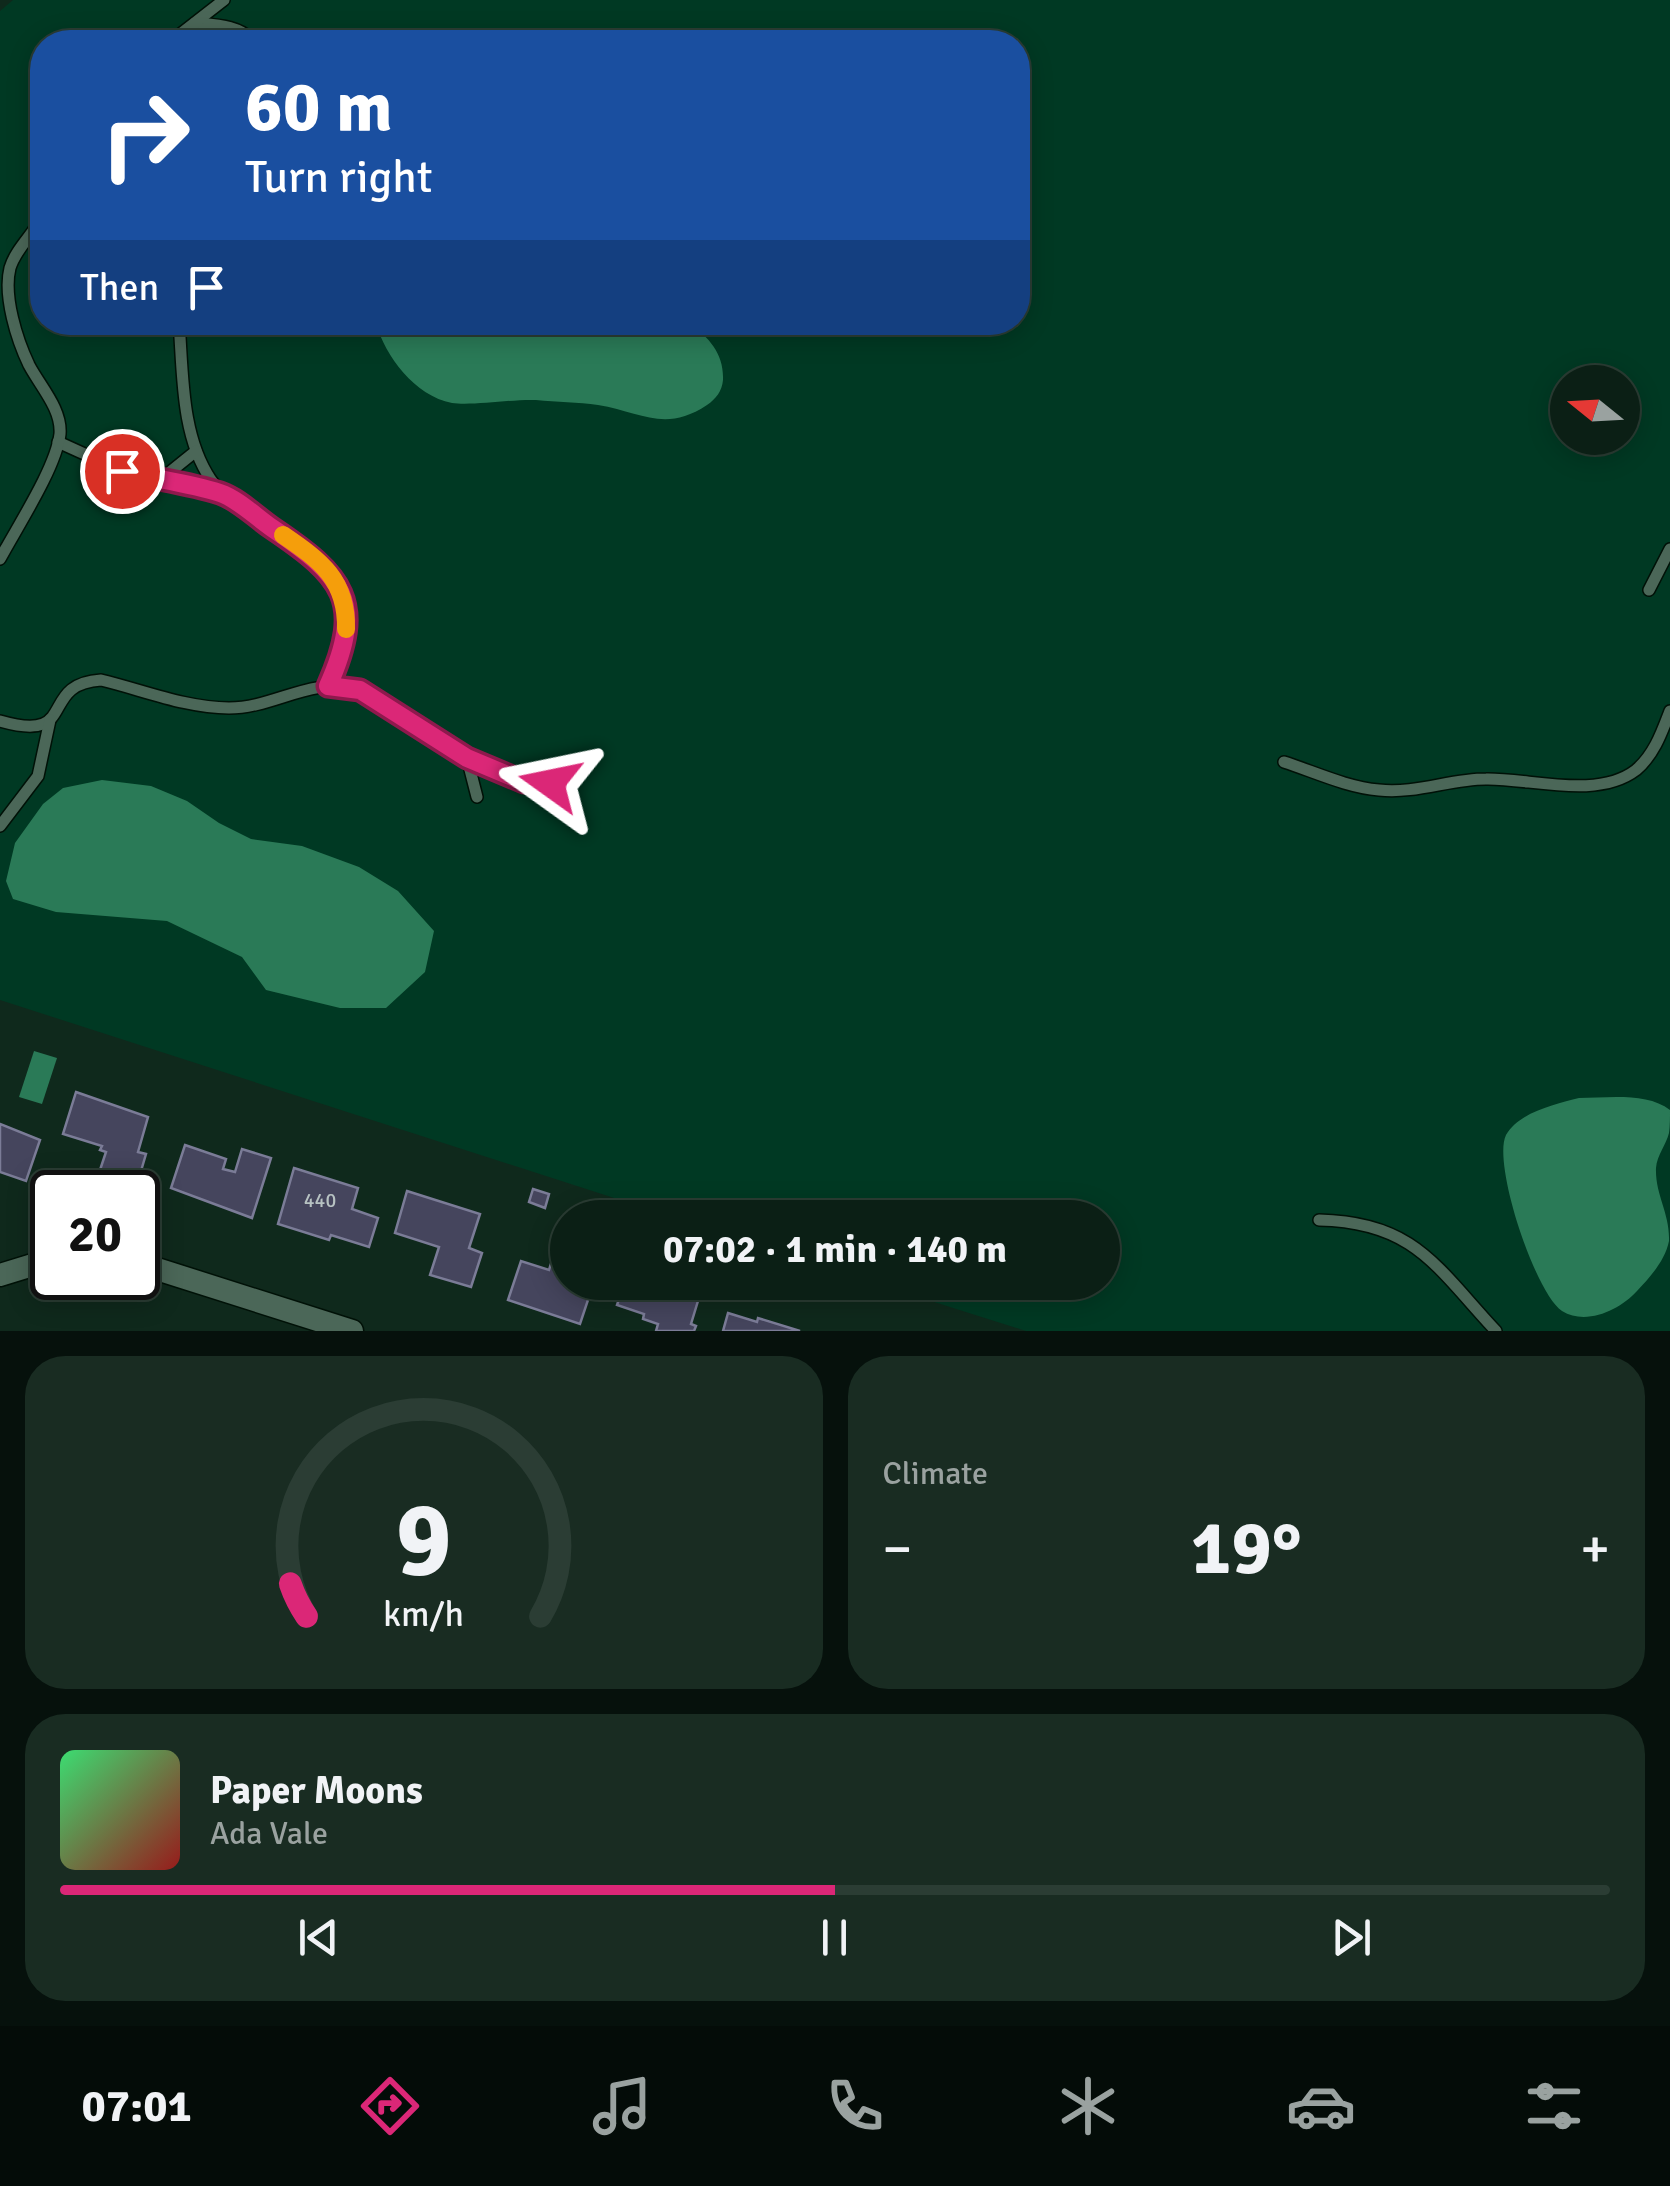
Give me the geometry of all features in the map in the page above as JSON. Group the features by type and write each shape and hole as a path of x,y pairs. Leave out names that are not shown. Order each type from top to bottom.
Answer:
{"street":[{"path":"0,1275 30,1266"},
{"path":"160,1271 348,1330"}],"lane":[{"path":"185,30 224,0"},
{"path":"194,23 239,30"},
{"path":"0,559 52,462 60,423 27,360 14,321 5,272 30,234"},
{"path":"180,335 191,438 215,485 320,562 344,599 342,654 328,686"},
{"path":"58,442 122,471 225,494"},
{"path":"160,480 196,451"},
{"path":"1649,590 1670,550"},
{"path":"0,826 38,776 50,720 70,688 84,681 101,680 204,706 232,708 264,703 315,686 360,690 467,758 524,782 550,783"},
{"path":"1284,762 1348,784 1380,790 1410,790 1486,779 1543,786 1590,783 1634,771 1659,740 1670,711"},
{"path":"0,720 24,728 42,726 50,720"},
{"path":"467,758 477,796"},
{"path":"1319,1220 1372,1226 1399,1237 1442,1270 1496,1331"}],"shaded area":[{"path":"13,0 1670,0 1670,1331 1026,1331 928,1300 1120,1300 1120,1200 620,1200 0,1000 0,11"},
{"path":"703,335 718,354 722,384 707,405 678,418 665,419 575,403 452,403 414,383 394,361 380,336"},
{"path":"102,780 151,786 187,801 251,839 302,846 359,867 398,891 434,931 425,972 386,1008 340,1008 266,990 242,957 167,921 56,912 13,899 6,881 15,843 43,804 63,788"},
{"path":"34,1051 57,1058 42,1104 19,1097"},
{"path":"1579,1098 1638,1098 1670,1110 1669,1133 1656,1168 1669,1231 1664,1255 1630,1298 1602,1314 1581,1317 1562,1311 1540,1280 1510,1198 1503,1150 1506,1135 1520,1120"}],"building":[{"path":"76,1092 148,1117 138,1152 146,1154 141,1170 100,1170 106,1152 100,1150 102,1146 63,1134"},
{"path":"0,1124 40,1140 26,1181 0,1172"},
{"path":"185,1145 226,1159 223,1169 235,1172 242,1149 271,1158 252,1218 171,1188"},
{"path":"294,1168 358,1188 352,1209 378,1218 369,1247 331,1235 329,1240 278,1224"},
{"path":"533,1189 549,1194 545,1208 529,1202"},
{"path":"407,1191 480,1214 469,1248 482,1253 471,1287 430,1275 439,1247 395,1233"},
{"path":"521,1261 549,1270 550,1267 550,1300 588,1300 580,1324 508,1300"},
{"path":"619,1300 698,1300 691,1324 696,1326 694,1331 656,1331 658,1324 643,1319 644,1314 617,1305"},
{"path":"728,1313 757,1322 758,1318 800,1331 723,1331"}],"slow traffic":[{"path":"283,535 320,562 333,579 344,599 346,629"}],"route":[{"path":"122,471 225,494 320,562 344,599 346,626 342,654 328,686 360,690 467,758 524,782 550,783"}]}
